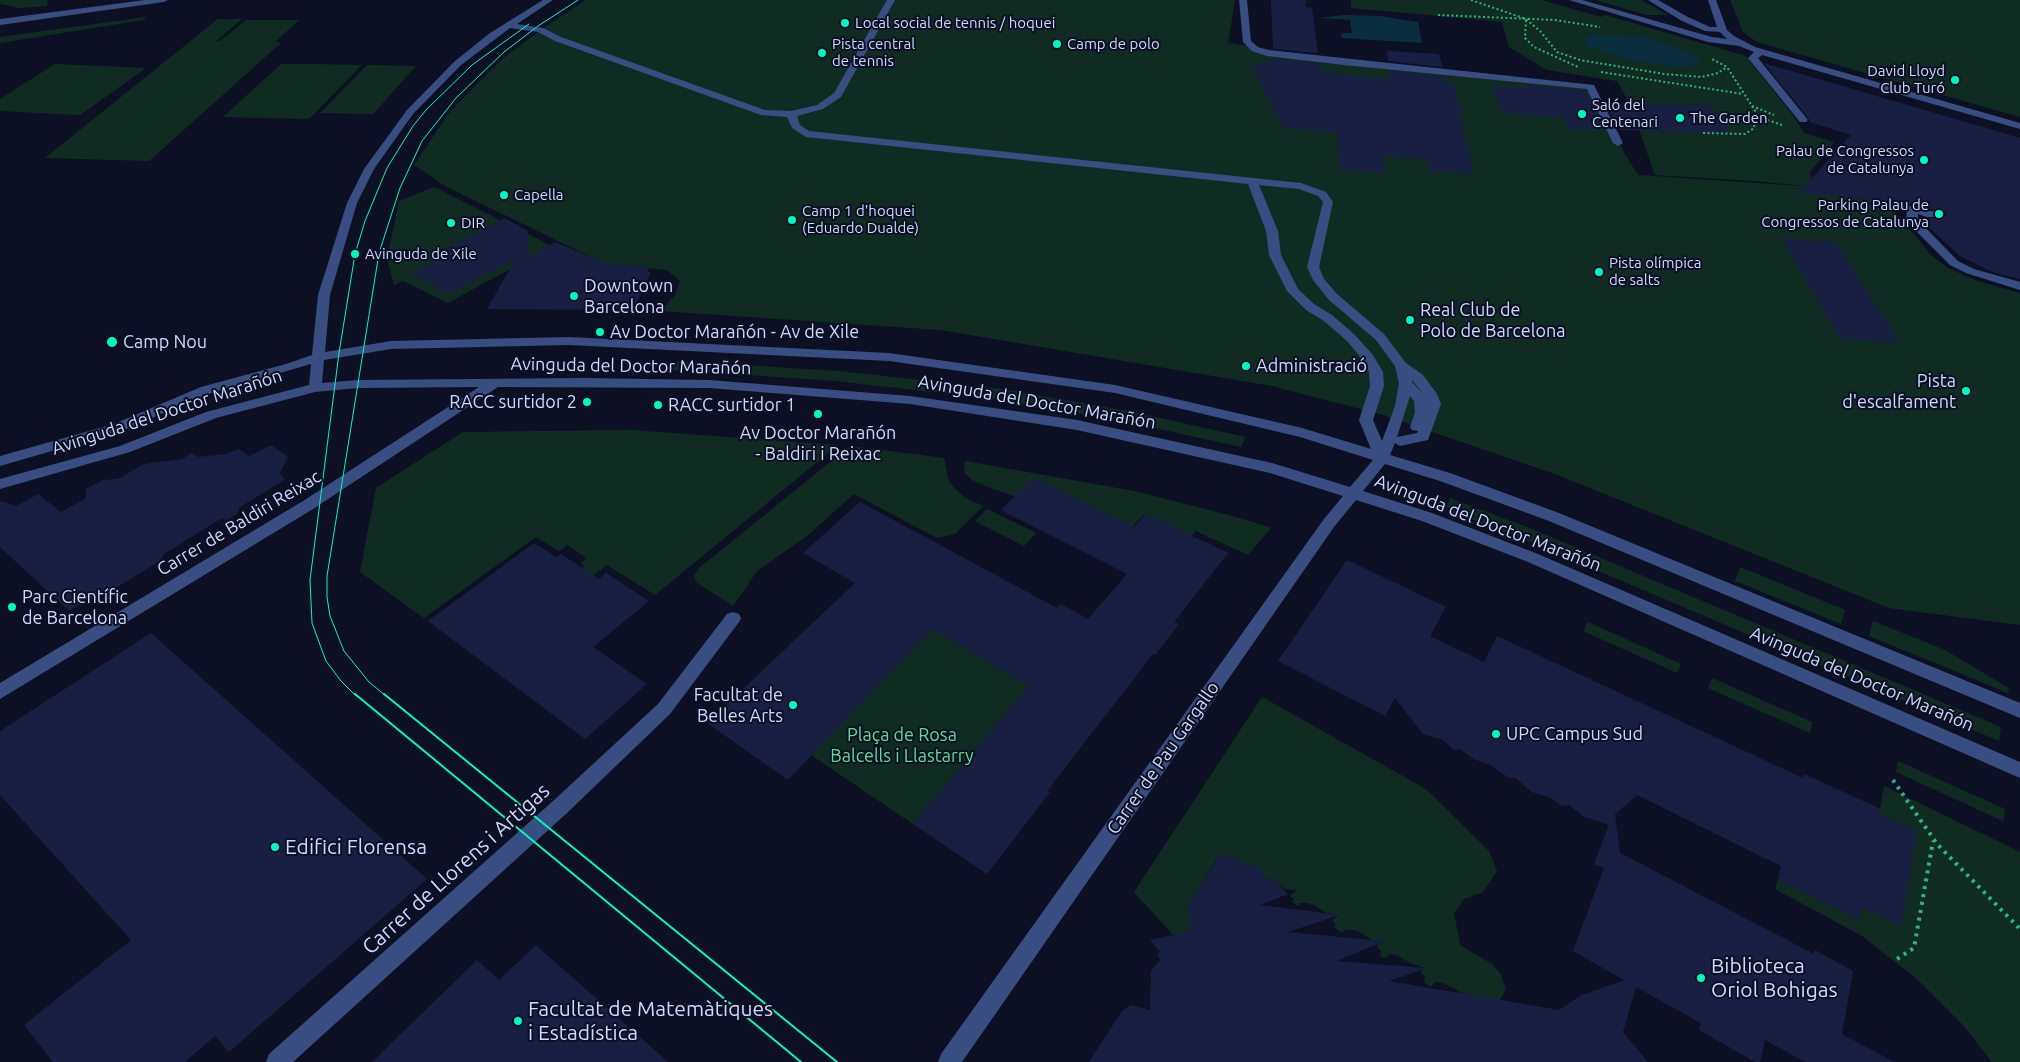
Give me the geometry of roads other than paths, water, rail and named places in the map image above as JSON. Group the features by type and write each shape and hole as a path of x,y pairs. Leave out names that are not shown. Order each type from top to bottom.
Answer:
{"street":[{"path":"0,22 164,0"},
{"path":"315,388 324,295 352,203 369,169 410,112 458,63 509,25 549,0"},
{"path":"509,25 540,30 558,39 764,113 791,114 820,108 838,95 891,0"},
{"path":"1243,0 1246,42 1255,49 1267,52 1344,62 1588,86 1591,88 1618,143"},
{"path":"1573,0 1711,40 1741,44 2020,126"},
{"path":"1652,0 1685,19 1708,29 1723,30"},
{"path":"1712,0 1723,30 1741,44"},
{"path":"1760,51 1753,58 1803,120"},
{"path":"791,114 796,126 806,134 1301,186 1322,194 1328,202 1313,267 1316,274 1333,297 1380,337 1400,366 1406,384 1421,400 1422,412 1414,434 1384,452"},
{"path":"1252,181 1272,231 1276,255 1293,291 1310,307 1328,318 1351,338 1368,358 1376,372 1377,386 1366,420 1384,452"},
{"path":"1939,214 1927,214 1912,208 1912,221 1954,263 1970,271 2020,286"},
{"name":"Avinguda del Doctor Marañón","path":"0,461 119,427 206,390 291,367 318,357 392,345 569,341 889,357 1115,389 1384,452 1554,517 2020,711"},
{"path":"1400,366 1418,378 1430,394 1434,404 1423,437 1400,441"},
{"name":"Avinguda del Doctor Marañón","path":"0,484 125,449 211,415 315,388 366,384 584,382 709,384 910,400 1078,425 1272,468 1427,517 1533,558 2020,770"},
{"name":"Carrer de Baldiri Reixac","path":"0,692 308,505 495,383"},
{"path":"1384,452 1402,406 1406,384"},
{"name":"Carrer de Pau Gargallo","path":"948,1062 1324,530 1384,452"},
{"name":"Carrer de Llorens i Artigas","path":"277,1062 560,807 664,709 733,618"}],"water":[{"path":"1344,15 1380,16 1418,22 1422,43 1342,38 1341,33 1352,33 1350,20 1320,18"},
{"path":"1593,35 1649,38 1701,59 1697,64 1682,67 1631,60 1580,43 1587,44 1588,38 1581,37"}],"tram line":[{"path":"386,696 369,682 344,651 330,616 327,597 327,576 379,253 400,188 422,141 456,98 504,52 538,26 578,0"},
{"path":"356,696 341,681 326,661 312,623 310,580 339,353 355,254 365,221 387,168 413,126 426,110 472,65 529,24"},
{"path":"355,694 801,1062"},
{"path":"384,694 837,1062"}],"place":[{"name":"Local social de tennis / hoquei","path":"845,23"},
{"name":"Camp de polo","path":"1057,44"},
{"name":"Pista central de tennis","path":"822,53"},
{"name":"David Lloyd Club Turó","path":"1955,80"},
{"name":"Saló del Centenari","path":"1582,114"},
{"name":"The Garden","path":"1680,118"},
{"name":"Palau de Congressos de Catalunya","path":"1924,160"},
{"name":"Capella","path":"504,195"},
{"name":"Parking Palau de Congressos de Catalunya","path":"1939,214"},
{"name":"Camp 1 d'hoquei (Eduardo Dualde)","path":"792,220"},
{"name":"DIR","path":"451,223"},
{"name":"Avinguda de Xile","path":"355,254"},
{"name":"Pista olímpica de salts","path":"1599,272"},
{"name":"Downtown Barcelona","path":"574,296"},
{"name":"Real Club de Polo de Barcelona","path":"1410,320"},
{"name":"Av Doctor Marañón - Av de Xile","path":"600,332"},
{"name":"Camp Nou","path":"112,342"},
{"name":"Administració","path":"1246,366"},
{"name":"Pista d'escalfament","path":"1966,391"},
{"name":"RACC surtidor 2","path":"587,402"},
{"name":"RACC surtidor 1","path":"658,405"},
{"name":"Av Doctor Marañón - Baldiri i Reixac","path":"818,414"},
{"name":"Parc Científic de Barcelona","path":"12,607"},
{"name":"Facultat de Belles Arts","path":"793,705"},
{"name":"UPC Campus Sud","path":"1496,734"},
{"name":"Edifici Florensa","path":"275,847"},
{"name":"Biblioteca Oriol Bohigas","path":"1701,978"},
{"name":"Facultat de Matemàtiques i Estadística","path":"518,1021"}],"park label":[{"name":"Plaça de Rosa Balcells i Llastarry","path":"902,745"}]}
